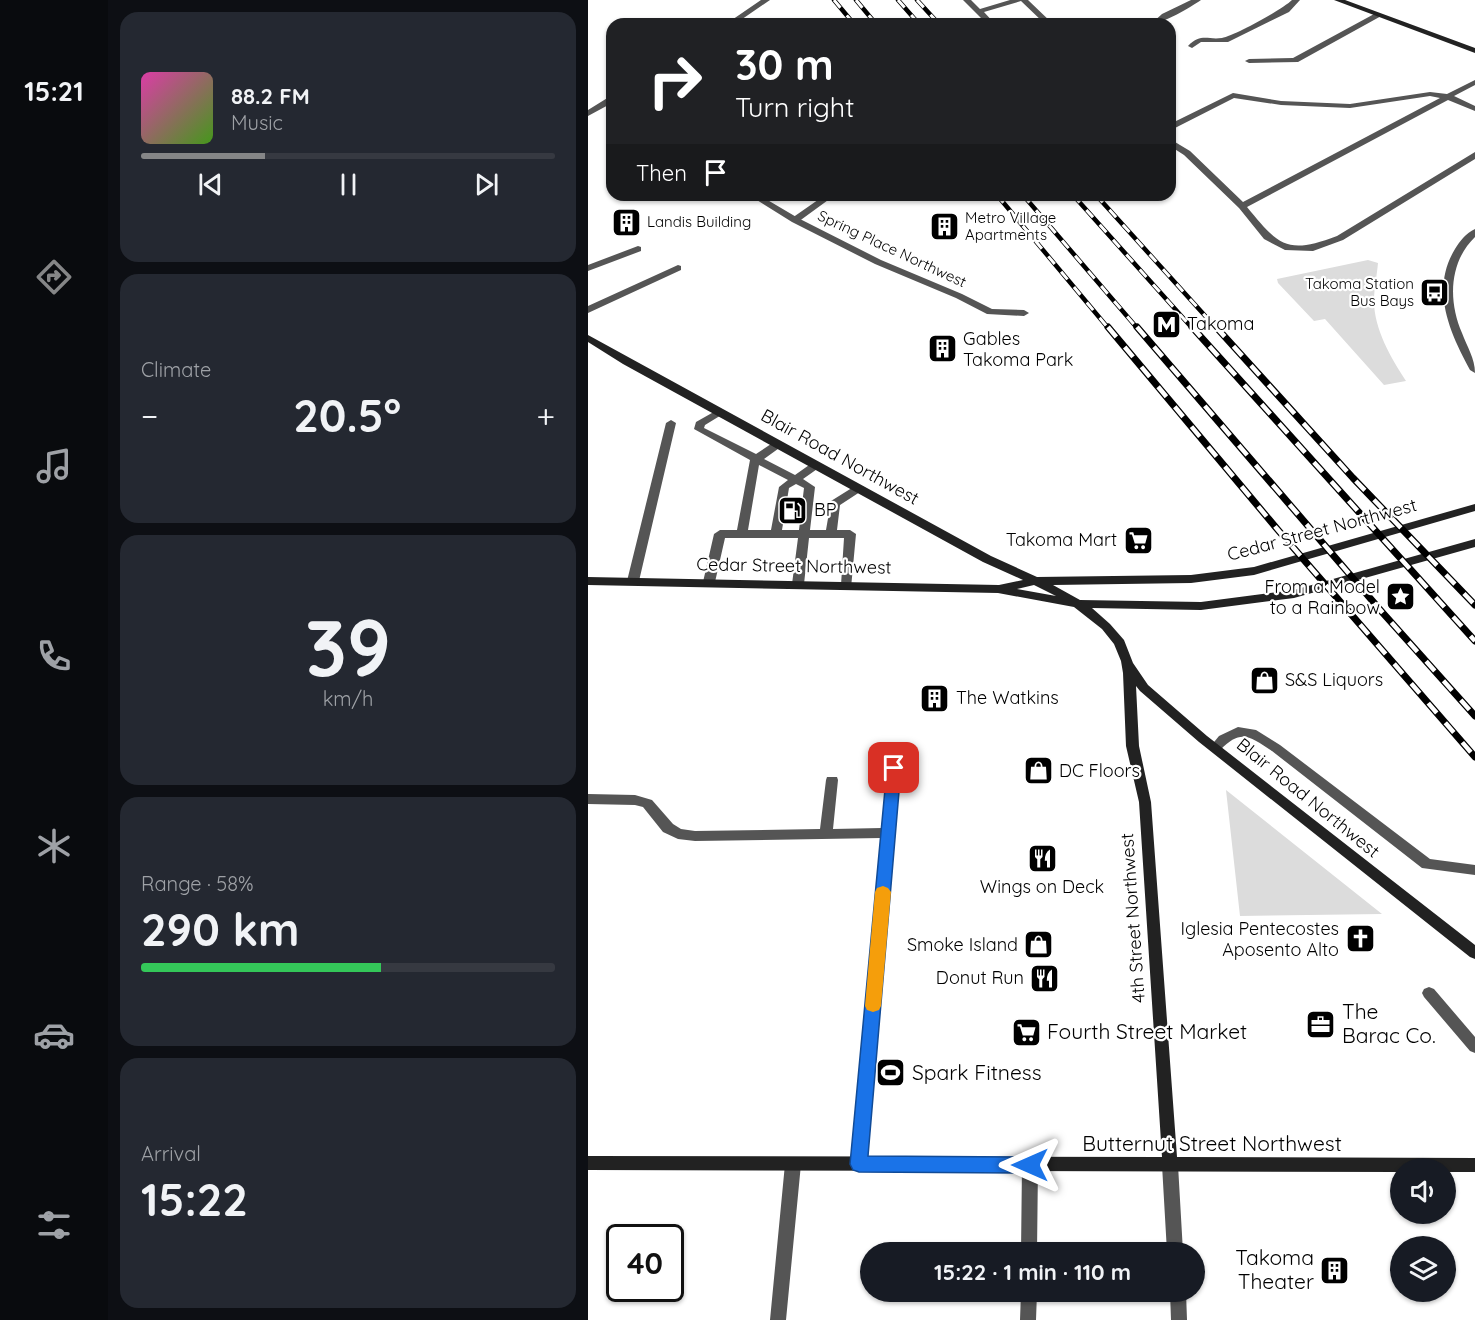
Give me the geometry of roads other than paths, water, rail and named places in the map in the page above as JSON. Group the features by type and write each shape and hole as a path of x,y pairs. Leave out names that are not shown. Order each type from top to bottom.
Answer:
{"main road":[{"path":"1338,0 1475,51"},
{"name":"Blair Road Northwest","path":"588,338 987,559 1077,604"},
{"name":"Cedar Street Northwest","path":"999,589 1035,581 1191,579 1254,571 1475,507"},
{"name":"Cedar Street Northwest","path":"588,581 999,589 1077,604 1181,607 1245,602 1294,594 1475,543"},
{"name":"4th Street Northwest","path":"1077,604 1112,630 1127,663 1133,757 1145,802 1170,1166"},
{"name":"Blair Road Northwest","path":"1127,663 1144,688 1203,739 1475,953"},
{"name":"Butternut Street Northwest","path":"588,1163 1475,1166"}],"street":[{"path":"739,18 765,0"},
{"path":"967,0 986,18"},
{"path":"980,12 1018,0"},
{"path":"1024,0 1043,18"},
{"path":"1162,18 1197,0"},
{"path":"1192,46 1199,40 1225,40 1286,10 1296,0"},
{"path":"1249,61 1295,60 1379,15"},
{"path":"1242,206 1475,82"},
{"path":"1176,124 1233,95 1281,103 1350,106 1430,94 1447,96 1475,109"},
{"path":"588,114 606,103"},
{"path":"597,108 606,112"},
{"path":"1176,146 1242,206 1267,237 1285,247 1313,248 1340,238 1475,155"},
{"name":"Spring Place Northwest","path":"763,201 795,220 878,262 959,296 990,312 1024,313"},
{"path":"795,220 822,201"},
{"path":"1475,232 1455,255 1447,278 1446,303 1455,333 1475,370"},
{"path":"588,268 638,249"},
{"path":"588,309 678,268"},
{"path":"719,412 700,424 699,429 810,487 798,584"},
{"path":"633,581 670,423"},
{"path":"742,534 755,460 778,444"},
{"path":"776,534 784,487 816,465"},
{"path":"831,534 835,503 859,488"},
{"path":"708,582 717,536 720,534 850,534 847,585"},
{"path":"1216,747 1228,734 1242,730 1251,732 1276,748 1427,864 1475,870"},
{"path":"859,1164 894,768"},
{"path":"826,834 832,780"},
{"path":"588,799 635,800 647,803 668,828 678,834 695,836 888,832"},
{"path":"1429,993 1475,1047"},
{"path":"778,1320 793,1164"},
{"path":"1029,1242 1030,1165"},
{"name":"4th Street Northwest","path":"1170,1166 1174,1242"},
{"path":"1028,1320 1029,1302"},
{"path":"1178,1302 1179,1320"}],"railway":[{"path":"834,0 849,18"},
{"path":"856,0 871,18"},
{"path":"898,0 914,18"},
{"path":"917,0 934,18"},
{"path":"1002,201 1109,329"},
{"path":"1028,201 1138,329"},
{"path":"1078,201 1193,329"},
{"path":"1101,201 1217,329"},
{"path":"1108,327 1278,530 1475,757"},
{"path":"1137,327 1382,612 1475,716"},
{"path":"1192,327 1475,641"},
{"path":"1216,327 1353,478 1475,605"}],"place":[{"name":"Landis Building","path":"626,222"},
{"name":"Metro Village Apartments","path":"944,227"},
{"name":"Takoma Station Bus Bays","path":"1435,293"},
{"name":"Takoma","path":"1166,324"},
{"name":"Gables Takoma Park","path":"942,349"},
{"name":"BP","path":"793,510"},
{"name":"Takoma Mart","path":"1138,540"},
{"name":"From a Model to a Rainbow","path":"1401,597"},
{"name":"S&S Liquors","path":"1264,680"},
{"name":"The Watkins","path":"935,698"},
{"name":"DC Floors","path":"1038,771"},
{"name":"Wings on Deck","path":"1042,858"},
{"name":"Iglesia Pentecostes Aposento Alto","path":"1360,939"},
{"name":"Smoke Island","path":"1039,945"},
{"name":"Donut Run","path":"1045,978"},
{"name":"The Barac Co.","path":"1321,1024"},
{"name":"Fourth Street Market","path":"1026,1032"},
{"name":"Spark Fitness","path":"891,1073"},
{"name":"Takoma Theater","path":"1335,1270"}]}
